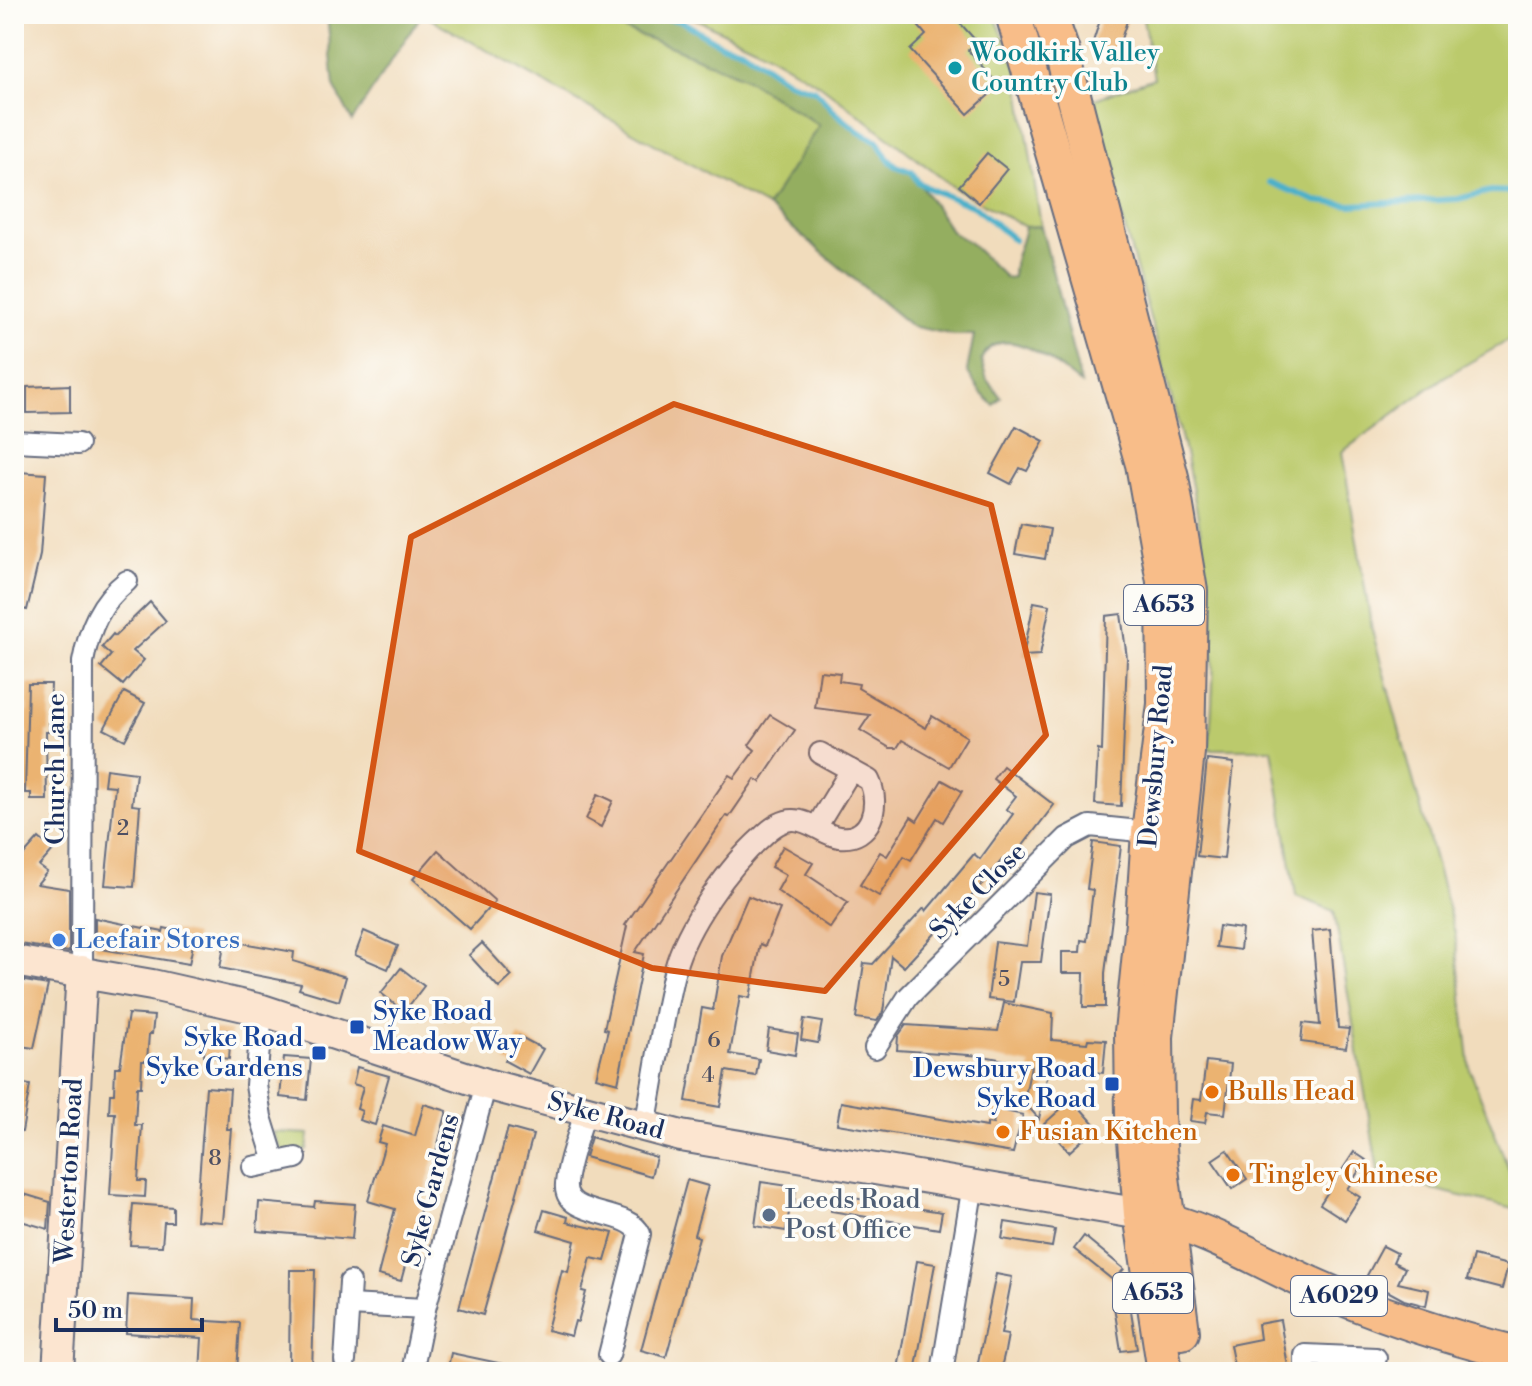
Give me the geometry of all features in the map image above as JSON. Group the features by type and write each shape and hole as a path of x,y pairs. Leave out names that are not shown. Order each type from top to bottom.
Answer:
{"main road":[{"name":"Dewsbury Road","path":"1013,14 1143,464 1164,581 1165,704 1149,832 1132,1032 1133,1116 1187,1372"},
{"name":"Dewsbury Road","path":"1049,14 1062,52 1171,477 1190,591 1187,752 1156,1037 1154,1216 1165,1372"},
{"name":"A6029","path":"1154,1216 1398,1319 1518,1354"}],"street":[{"path":"14,441 78,444"},
{"name":"Church Lane","path":"82,971 83,662 88,634 98,612 113,592 127,581"},
{"path":"645,1126 676,967 712,894 759,838 775,826 791,820 817,826 837,837 848,836 868,824 876,802 869,780 820,753"},
{"path":"817,826 851,770"},
{"name":"Syke Close","path":"875,1048 908,997 1067,838 1090,826 1149,832"},
{"name":"Syke Road","path":"14,961 82,971 262,1010 486,1084 681,1136 1154,1216"},
{"name":"Westerton Road","path":"58,1372 82,971"},
{"path":"253,1167 285,1160 261,1117 256,1085 262,1010"},
{"name":"Syke Gardens","path":"412,1372 425,1309 486,1084"},
{"path":"586,1110 565,1188 575,1203 632,1223 640,1234 609,1355"},
{"path":"942,1372 973,1185"},
{"path":"345,1361 350,1282"},
{"path":"349,1305 425,1309"},
{"path":"1305,1372 1305,1355 1376,1358"}],"highlighted area":[{"path":"674,404 991,505 1046,735 825,991 652,968 359,851 411,537"}],"green space":[{"path":"327,14 422,14 352,121 334,86"},
{"path":"422,14 582,14 743,77 820,126 767,207"},
{"path":"582,14 645,14 681,21 720,44 741,49 788,82 815,90 859,132 877,141 888,159 912,172 952,232 970,243 1006,278 1013,277 1025,227 1041,226 1081,384 1030,349 1002,343 990,348 981,360 987,380 1001,397 994,405 981,393 967,371 974,335 954,335 911,326 767,207 819,125 743,77"},
{"path":"685,14 994,14 1017,68 1041,226 1025,227 956,189 822,86 755,47"},
{"path":"1142,14 1518,14 1518,335 1444,377 1342,452 1372,630 1455,933 1470,1070 1518,1193 1518,1210 1379,1176 1334,911 1296,896 1272,749 1209,749 1213,646 1209,593 1193,489 1092,100 1154,78"},
{"path":"273,1132 309,1134 307,1150 282,1151"}],"building":[{"name":"Woodkirk Valley Country Club","path":"908,14 952,14 977,42 968,50 999,86 968,114 910,50 926,35"},
{"path":"1102,14 1127,21 1116,54 1092,45"},
{"path":"987,153 1007,169 979,203 959,186"},
{"path":"70,385 70,412 27,413 27,387"},
{"path":"1016,426 1044,441 1027,471 1020,468 1011,484 990,473"},
{"path":"19,472 46,474 40,555 27,610 14,607"},
{"path":"1021,524 1050,529 1045,559 1015,554"},
{"path":"150,602 166,621 133,651 144,660 123,685 101,667 111,655 102,647"},
{"path":"1034,602 1050,605 1040,655 1023,656"},
{"path":"1121,614 1127,658 1121,806 1095,804 1098,750 1102,751 1106,616"},
{"path":"820,671 840,673 839,681 859,684 858,688 926,728 932,716 967,737 949,767 902,740 897,748 890,748 860,730 870,715 815,708"},
{"path":"28,684 51,684 49,732 46,732 47,800 31,800 31,793 25,793"},
{"path":"124,692 145,703 125,740 104,729"},
{"path":"770,715 795,730 760,782 755,779 729,817 726,816 635,952 644,954 618,1083 596,1077 608,1030 604,1029 625,925 729,775 734,778 755,750 749,745"},
{"path":"1207,760 1234,763 1224,859 1197,856"},
{"path":"1003,766 1054,805 1008,865 1002,860 955,916 953,914 904,967 891,956 883,1012 877,1021 856,1018 864,963 873,964 924,908 926,911 974,854 980,859 1013,814 1006,809 1016,796 993,779"},
{"path":"106,769 136,773 132,805 140,806 134,887 105,885 115,786 104,785"},
{"path":"942,780 962,791 943,822 937,818 911,860 904,856 879,896 860,885 880,852 887,856 911,817 917,821"},
{"path":"598,794 613,801 601,827 586,819"},
{"path":"39,838 53,850 39,866 47,872 37,884 69,889 69,952 14,943 14,866"},
{"path":"1093,842 1121,846 1105,973 1105,1007 1083,1007 1084,973 1062,973 1062,952 1080,952 1081,940 1087,941 1093,890 1087,889"},
{"path":"783,846 813,863 806,874 848,902 830,928 777,891 786,875 771,867"},
{"path":"438,850 495,901 470,929 413,879"},
{"path":"1034,892 1050,894 1041,962 1020,962 1014,1002 988,999 995,942 1027,946"},
{"path":"748,896 780,909 765,946 760,944 750,998 740,996 730,1054 759,1059 756,1076 726,1071 720,1107 686,1101 702,1008 713,1010 722,956"},
{"path":"95,918 163,932 164,928 195,935 189,964 95,948"},
{"path":"1219,926 1242,929 1240,950 1216,947"},
{"path":"1330,929 1338,1028 1349,1029 1346,1048 1301,1042 1303,1023 1320,1025 1312,931"},
{"path":"364,931 398,946 388,969 355,955"},
{"path":"225,940 294,952 293,961 346,977 339,1001 299,989 301,984 220,968"},
{"path":"482,943 512,976 499,988 469,955"},
{"path":"401,968 424,986 404,1012 381,993"},
{"path":"19,980 48,985 34,1048 14,1045 14,1006"},
{"path":"1004,1003 1053,1013 1052,1040 1087,1043 1088,1039 1106,1040 1103,1073 1082,1071 1083,1067 1051,1064 1051,1068 1044,1067 1048,1072 1039,1119 1024,1102 1031,1065 983,1056 897,1050 898,1036 906,1025 998,1031"},
{"path":"128,1014 154,1016 147,1061 142,1061 141,1087 137,1087 135,1125 142,1125 138,1181 146,1181 145,1197 110,1195 115,1113 109,1113 110,1094 114,1094 115,1067 120,1067"},
{"path":"804,1019 822,1022 818,1043 801,1040"},
{"path":"206,1029 231,1031 229,1059 204,1056"},
{"path":"769,1029 798,1034 795,1055 766,1050"},
{"path":"519,1036 543,1049 529,1074 505,1061"},
{"path":"284,1057 311,1059 307,1100 280,1097"},
{"path":"1206,1061 1231,1064 1225,1114 1207,1112 1205,1123 1190,1121 1193,1099 1201,1100"},
{"path":"357,1067 389,1076 375,1125 359,1120 362,1111 357,1109 363,1087 353,1084"},
{"path":"14,1082 30,1085 22,1132 14,1131"},
{"path":"206,1087 230,1089 227,1129 231,1129 223,1222 196,1220"},
{"path":"1072,1099 1097,1127 1069,1152 1044,1124"},
{"path":"841,1102 987,1127 987,1123 993,1124 996,1109 1023,1115 1013,1153 837,1124"},
{"path":"424,1104 447,1111 401,1281 378,1275 395,1209 368,1201 385,1144 378,1142 383,1126 415,1136"},
{"path":"508,1128 533,1135 483,1315 459,1308"},
{"path":"591,1137 656,1157 651,1176 585,1157"},
{"name":"Tingley Chinese","path":"1227,1150 1247,1179 1232,1189 1212,1160"},
{"path":"1354,1152 1366,1160 1347,1189 1360,1197 1345,1220 1320,1204"},
{"path":"687,1180 708,1186 694,1235 699,1237 666,1357 641,1350"},
{"path":"761,1182 796,1187 786,1231 755,1226"},
{"path":"14,1191 50,1202 48,1229 14,1219"},
{"path":"834,1195 942,1212 939,1229 831,1211"},
{"path":"315,1201 355,1204 352,1239 257,1231 259,1202 314,1207"},
{"path":"133,1204 173,1207 173,1222 164,1222 162,1246 130,1245"},
{"path":"544,1210 568,1217 567,1222 613,1233 605,1261 591,1258 582,1291 586,1292 571,1336 547,1330 562,1270 568,1272 575,1241 538,1230"},
{"path":"1005,1222 1055,1230 1052,1247 1002,1239"},
{"path":"1084,1236 1124,1269 1114,1281 1074,1249"},
{"path":"1383,1246 1397,1253 1393,1262 1405,1268 1398,1283 1429,1290 1426,1306 1404,1300 1365,1279"},
{"path":"1473,1256 1508,1265 1502,1289 1467,1280"},
{"path":"917,1261 935,1264 913,1372 898,1369"},
{"path":"290,1270 315,1270 312,1372 289,1372"},
{"path":"996,1274 1012,1277 1001,1334 1008,1335 1005,1351 1000,1372 976,1372"},
{"path":"128,1295 194,1299 193,1320 240,1323 237,1372 200,1372 202,1338 126,1333"},
{"path":"1129,1298 1137,1349 1121,1351 1113,1300"},
{"path":"1280,1320 1289,1372 1266,1372 1265,1366 1235,1371 1230,1345 1260,1339 1258,1324"},
{"path":"451,1353 508,1365 507,1372 447,1372"}],"waterway":[{"path":"645,14 681,21 720,44 741,49 788,82 815,90 859,132 877,141 896,166 912,172 918,182 930,189 975,207 1014,240"},
{"path":"1269,182 1316,201 1351,205 1458,199 1491,191 1518,192"}],"place":[{"name":"Woodkirk Valley Country Club","path":"955,68"},
{"name":"Leefair Stores","path":"59,940"},
{"name":"Syke Road Meadow Way","path":"357,1027"},
{"name":"Syke Road Syke Gardens","path":"319,1053"},
{"name":"Dewsbury Road Syke Road","path":"1112,1084"},
{"name":"Bulls Head","path":"1212,1092"},
{"name":"Fusian Kitchen","path":"1003,1132"},
{"name":"Tingley Chinese","path":"1233,1175"},
{"name":"Leeds Road Post Office","path":"769,1215"}]}
